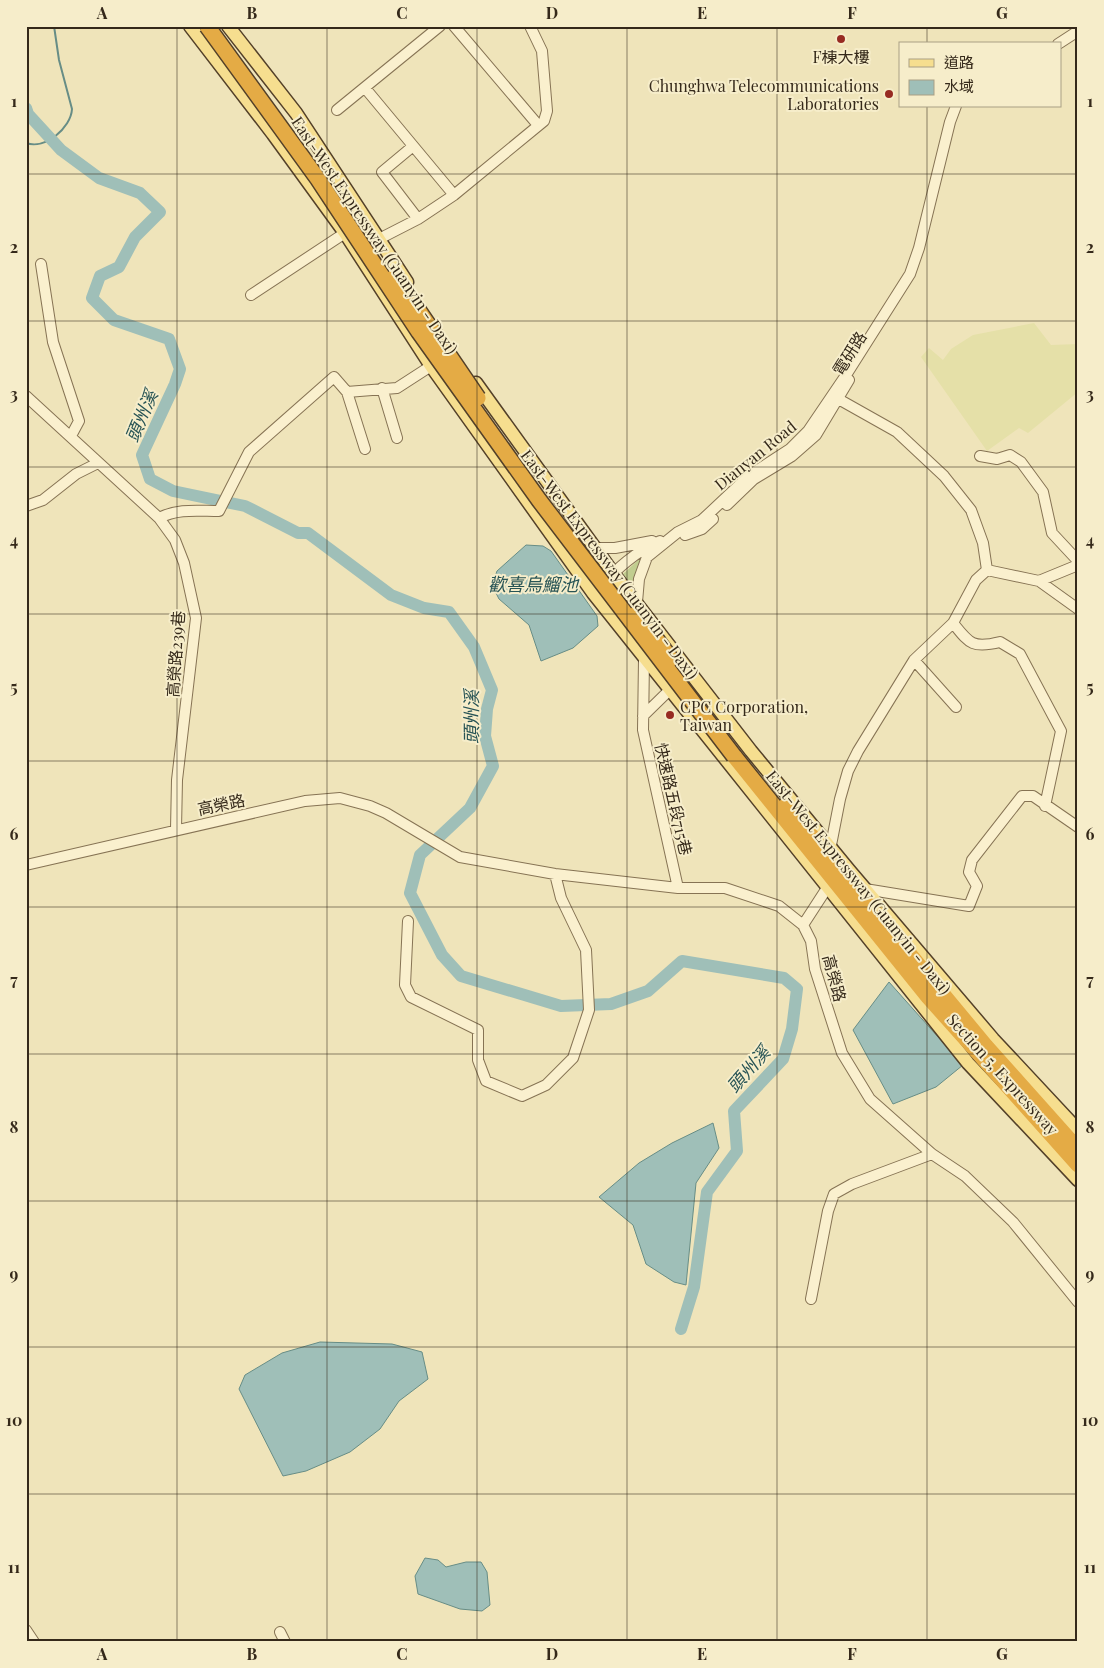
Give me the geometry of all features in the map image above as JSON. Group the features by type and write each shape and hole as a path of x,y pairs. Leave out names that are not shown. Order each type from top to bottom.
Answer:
{"highway":[{"name":"East-West Expressway (Guanyin - Daxi)","path":"207,26 318,179 419,332 539,500 698,711 928,997 1078,1165"},
{"name":"East-West Expressway (Guanyin - Daxi)","path":"218,26 288,120 498,427 547,495 766,782 944,995 1078,1149"},
{"path":"899,928 944,995"},
{"path":"871,943 928,997"}],"main road":[{"name":"Section 5, Expressway","path":"190,26 273,134 345,233 431,366 593,593 968,1063 1078,1180"},
{"name":"Section 5, Expressway","path":"228,26 296,113 433,323 613,573 751,751 866,889 993,1039 1078,1130"}],"street":[{"path":"337,110 440,26"},
{"path":"454,26 538,125"},
{"path":"378,239 418,219 454,194 544,121 547,111 542,51 530,26"},
{"path":"1061,42 1078,31"},
{"path":"1062,46 1078,37"},
{"path":"365,88 412,147 454,194"},
{"path":"955,108 950,122 919,248 910,274 835,397 897,432 944,476 971,510 983,543 987,570"},
{"name":"電研路","path":"666,540 702,528 754,479 792,456 816,435 835,397 917,274 926,250 958,113 962,108"},
{"path":"412,147 382,172 418,219"},
{"path":"251,296 345,233"},
{"path":"41,264 53,342 79,421 71,436"},
{"path":"347,392 397,388 431,366"},
{"path":"159,518 169,513 184,510 219,511 249,452 334,377 347,392 365,449"},
{"path":"382,388 396,438"},
{"name":"高榮路239巷","path":"26,396 159,518 175,540 184,563 196,618 177,780 176,829"},
{"path":"980,456 997,459 1010,455 1021,462 1043,492 1052,532 1078,563 1039,581"},
{"path":"26,506 43,500 76,474 98,463"},
{"path":"595,548 615,548 666,540"},
{"path":"593,593 613,573 645,548 666,540"},
{"path":"637,602 640,579 647,557 666,540"},
{"path":"987,570 1039,581 1078,608"},
{"path":"831,845 848,771 858,751 914,660 952,622 976,580 987,570"},
{"path":"952,622 969,643 982,647 1000,642 1020,654 1061,731 1045,806"},
{"name":"快速路五段715巷","path":"644,659 643,716 654,781 678,888"},
{"path":"914,660 956,707"},
{"path":"643,716 689,671"},
{"path":"866,889 969,906 978,886 969,872 972,860 1022,796 1033,796 1078,827"},
{"name":"高榮路","path":"26,865 176,829 324,798 355,801 370,806 456,855 555,874"},
{"path":"408,921 405,985 411,997 478,1030 478,1060 486,1081 522,1096 546,1085 573,1058 589,1010 586,950 561,898 555,874 678,888 725,888 779,906 803,925 827,888"},
{"name":"高榮路","path":"803,925 811,941 815,968 842,1052 870,1099 932,1154 965,1176 1013,1222 1078,1302"},
{"path":"811,1298 828,1211 834,1194 852,1184 932,1154"},
{"path":"26,1630 34,1642"},
{"path":"280,1632 285,1642"}],"shaded area":[{"path":"1034,323 1051,345 1078,344 1078,392 1028,433 1019,428 987,451 921,357 929,348 943,360 951,349 973,335"}],"green space":[{"path":"648,551 634,587 623,574"}],"water":[{"name":"歡喜烏鰡池","path":"526,545 543,546 551,551 597,616 598,626 573,648 541,661 529,625 499,599 492,585 497,571"},
{"path":"889,982 963,1065 936,1087 893,1104 853,1030"},
{"path":"713,1123 719,1148 696,1183 686,1285 674,1282 646,1264 633,1225 599,1197 639,1163 672,1143"},
{"path":"320,1342 392,1344 422,1352 428,1379 399,1401 380,1429 350,1452 306,1471 283,1476 239,1389 245,1375 282,1353"},
{"path":"425,1558 438,1560 446,1567 466,1562 481,1562 487,1572 490,1605 482,1611 460,1609 418,1594 415,1576"}],"waterway":[{"path":"26,143 41,143 56,136 71,116 72,109 59,60 54,26"},
{"name":"頭州溪","path":"26,108 28,114 61,150 99,178 140,193 160,212 135,237 119,267 100,276 92,298 114,320 169,339 180,369 142,455 150,479 173,491 245,506 298,533 308,533 391,595 424,608 449,612 474,647 492,690 487,709 485,736 493,766 470,808 420,855 410,893 442,955 461,976 561,1006 611,1004 648,991 682,961 784,978 797,989 792,1029 783,1059 734,1111 737,1151 707,1192 694,1287 681,1329"}],"place":[{"name":"F棟大樓","path":"841,39"},
{"name":"Chunghwa Telecommunications Laboratories","path":"889,94"},
{"name":"CPC Corporation, Taiwan","path":"670,715"}]}
